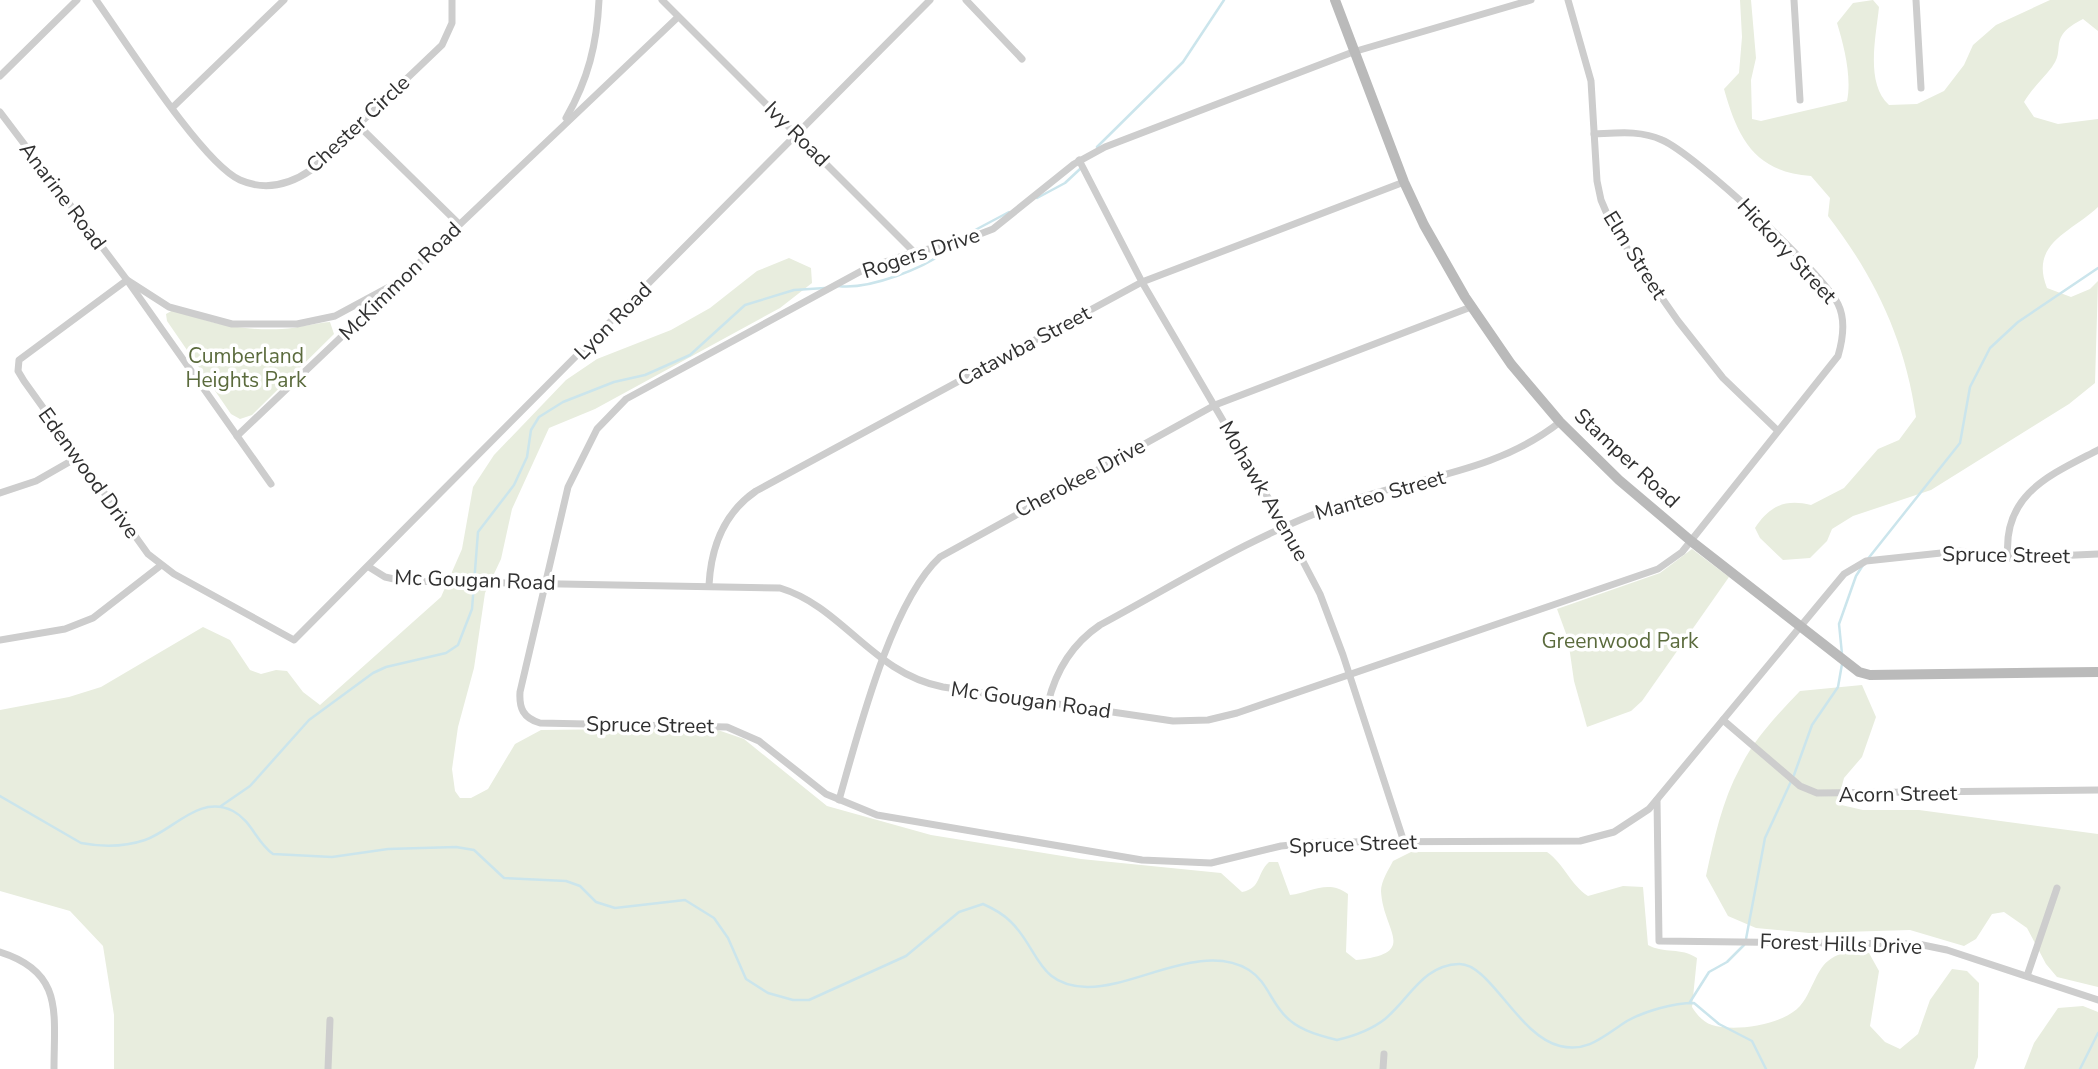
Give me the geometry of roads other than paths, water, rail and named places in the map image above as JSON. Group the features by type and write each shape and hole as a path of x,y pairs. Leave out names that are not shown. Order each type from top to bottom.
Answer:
{"street":[{"path":"0,76 77,0"},
{"name":"Chester Circle","path":"96,0 219,166 238,179 261,186 279,185 301,177 442,45 452,23 452,0"},
{"path":"173,107 284,0"},
{"name":"McKimmon Road","path":"563,124 588,76 595,47 599,0"},
{"path":"662,0 678,17"},
{"name":"Lyon Road","path":"294,640 930,0"},
{"path":"966,0 1022,59"},
{"name":"Stamper Road","path":"1335,0 1405,182 1444,261 1471,307 1511,364 1560,422 1619,480 1690,541 1848,666 1870,675 2098,672"},
{"name":"Rogers Drive","path":"521,709 520,692 561,510 573,476 597,429 617,407 682,366 865,269 914,252 954,244 993,229 1079,160 1353,52 1531,0"},
{"name":"Elm Street","path":"1568,0 1591,81 1599,190 1614,228 1678,321 1723,378 1777,430"},
{"path":"1794,0 1800,100"},
{"path":"1916,0 1921,88"},
{"name":"McKimmon Road","path":"237,436 678,17"},
{"name":"Ivy Road","path":"678,17 914,252"},
{"name":"Anarine Road","path":"0,112 127,280 271,485"},
{"path":"358,125 458,224"},
{"name":"Hickory Street","path":"1594,134 1649,135 1684,153 1726,187 1831,293 1842,315 1842,343 1838,356 1690,541"},
{"name":"Mohawk Avenue","path":"1079,160 1142,282 1284,525 1320,594 1404,842"},
{"name":"Catawba Street","path":"709,585 719,536 730,515 746,497 1142,282 1405,182"},
{"name":"Anarine Road","path":"127,280 153,299 186,313 232,324 279,326 335,316 399,280"},
{"name":"Edenwood Drive","path":"127,280 23,355 18,365 24,381 148,554 160,566 294,640"},
{"name":"Cherokee Drive","path":"839,800 883,662 913,588 940,557 1215,405 1471,307"},
{"name":"Manteo Street","path":"1048,703 1066,658 1090,632 1284,525 1359,498 1488,463 1531,443 1560,422"},
{"path":"2008,558 2007,542 2012,519 2032,489 2050,474 2098,450"},
{"path":"0,493 36,481 78,457"},
{"name":"Mc Gougan Road","path":"369,567 385,577 403,580 768,586 791,592 812,603 883,662 932,685 1191,722 1220,718 1658,569 1678,556 1690,541"},
{"name":"Spruce Street","path":"521,709 529,718 540,723 715,725 738,730 759,741 811,784 839,800 901,820 1142,860 1211,863 1298,844 1592,839 1630,824 1657,800 1844,574 1866,561 1961,551 2008,558 2098,554"},
{"path":"0,640 65,629 93,618 160,566"},
{"name":"Acorn Street","path":"1723,720 1800,786 1816,793 2098,790"},
{"name":"Forest Hills Drive","path":"1657,800 1659,941 1918,944 1947,950 2098,1000"},
{"path":"2027,976 2057,888"},
{"path":"0,952 28,963 48,984 54,1007 54,1069"},
{"path":"328,1069 330,1020"},
{"path":"1383,1069 1384,1055"}],"waterway":[{"path":"1097,147 1183,62 1224,0"},
{"path":"1037,198 1065,183 1080,169"},
{"path":"962,237 1009,212"},
{"path":"838,286 865,285 897,276 927,263 949,248"},
{"path":"1867,560 1960,443 1970,387 1990,348 2018,322 2098,268"},
{"path":"221,806 250,786 309,720 373,673 386,667 446,653 458,645 472,609 478,532 514,485 527,457 531,430 539,417 563,402 614,382 645,375 690,355 745,305 794,290 825,288"},
{"path":"1842,654 1839,624 1856,576 1863,565"},
{"path":"1746,939 1765,838 1794,775 1812,725 1838,687 1842,664"},
{"path":"0,796 81,843 113,846 145,840 198,810 221,807 239,815 273,854 332,857 388,849 456,847 474,850 504,878 566,881 580,886 596,902 615,908 685,900 714,918 728,938 746,979 768,993 793,1000 809,1000 906,956 959,912 983,904 1010,921 1048,973 1070,985 1106,985 1190,963 1231,962 1255,974 1292,1022 1337,1040 1380,1023 1426,976 1436,970 1459,964 1471,967 1482,975 1531,1029 1545,1040 1560,1046 1570,1048 1588,1045 1642,1014 1668,1006 1694,1003 1719,1024 1752,1041 1766,1069"},
{"path":"1690,1002 1709,972 1727,962 1744,945"},
{"path":"2080,1069 2098,1033"}],"park label":[{"name":"Cumberland Heights Park","path":"246,368"},
{"name":"Greenwood Park","path":"1620,641"}]}
